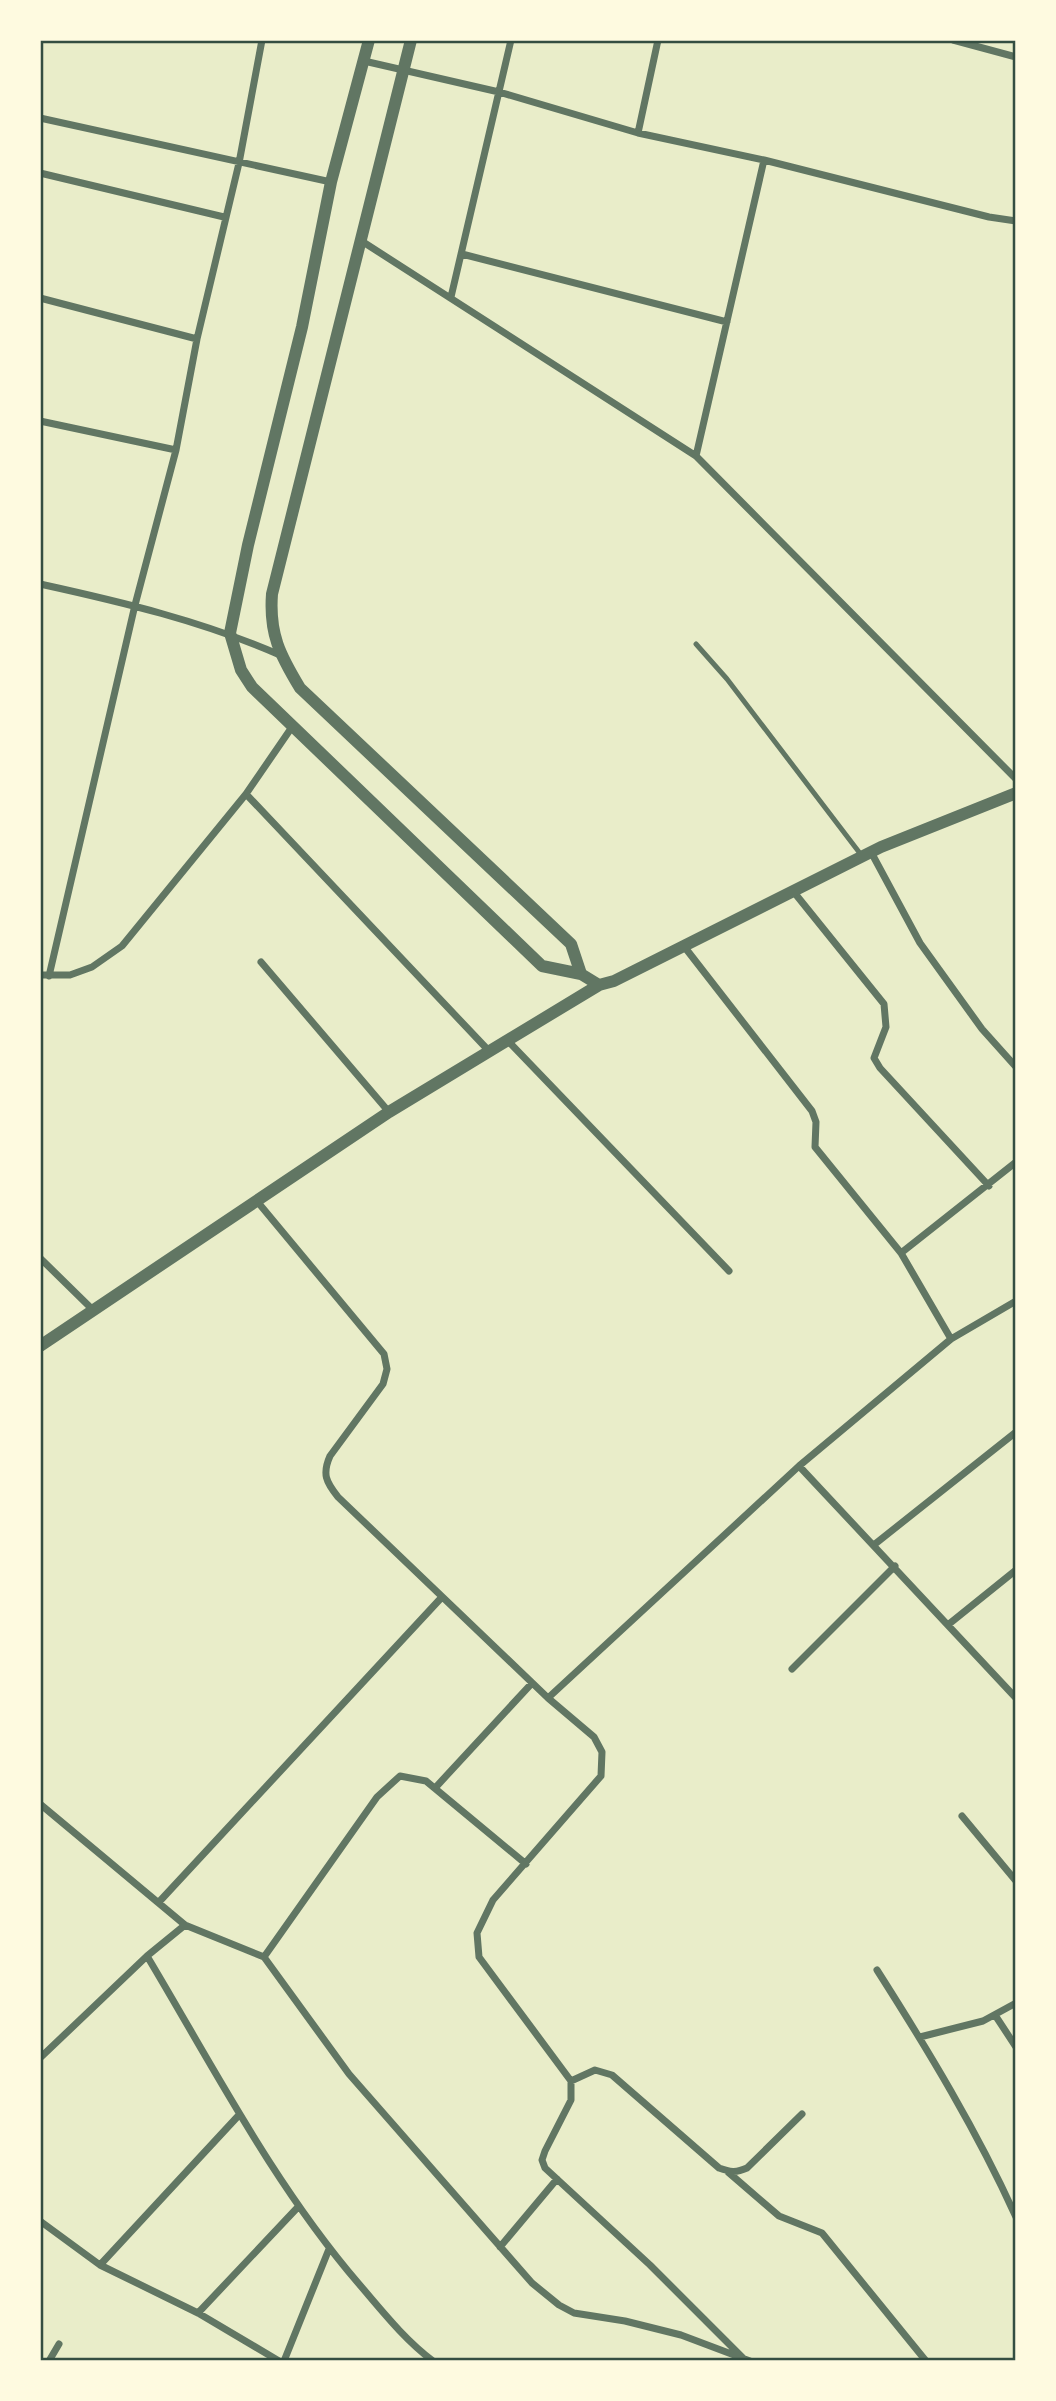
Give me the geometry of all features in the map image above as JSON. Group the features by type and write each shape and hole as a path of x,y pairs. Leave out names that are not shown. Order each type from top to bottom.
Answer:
{"street":[{"path":"49,976 135,605 176,450 197,339 239,163 262,40"},
{"path":"369,40 331,182 302,327 248,545 230,633 241,670 252,687 542,966 581,974 599,985"},
{"path":"411,40 272,594 270,618 279,655 300,688 571,944 581,974"},
{"path":"451,297 511,40"},
{"path":"638,133 658,40"},
{"path":"953,40 1016,57"},
{"path":"364,61 499,92 638,133 764,160 989,217 1016,220"},
{"path":"40,118 331,182"},
{"path":"696,456 764,160"},
{"path":"40,173 224,217"},
{"path":"360,240 696,456 1016,779"},
{"path":"463,254 727,322"},
{"path":"40,298 197,339"},
{"path":"40,421 176,450"},
{"path":"40,584 135,605 230,633 279,655"},
{"path":"40,975 70,975 122,946 246,794 292,727"},
{"path":"40,1346 390,1112 599,985 614,981 682,944 867,854 1016,793"},
{"path":"246,794 489,1051"},
{"path":"867,854 920,943 982,1029 1016,1067"},
{"path":"793,890 884,1004 886,1027 873,1058 989,1186"},
{"path":"682,944 812,1111 816,1122 815,1147 901,1253 951,1339"},
{"path":"261,962 390,1112"},
{"path":"507,1040 729,1271"},
{"path":"901,1253 1016,1162"},
{"path":"257,1200 384,1354 387,1369 383,1384 330,1456 325,1467 325,1480 338,1497 532,1683 594,1737 603,1764 601,1776 482,1917 476,1945 483,1963 571,2081 571,2100 542,2160 545,2168 747,2360"},
{"path":"40,1258 92,1309"},
{"path":"548,1698 799,1466 951,1339 1016,1301"},
{"path":"875,1544 1016,1432"},
{"path":"799,1466 875,1544 1016,1699"},
{"path":"792,1669 895,1566"},
{"path":"949,1624 1016,1570"},
{"path":"159,1902 442,1597"},
{"path":"435,1788 532,1683"},
{"path":"264,1957 387,1787 400,1776 414,1776 435,1788 526,1864"},
{"path":"40,1804 186,1925 264,1957 349,2074 532,2283 559,2305 574,2313 625,2320 681,2335 747,2360"},
{"path":"962,1816 1016,1881"},
{"path":"40,2058 147,1956 186,1925"},
{"path":"147,1956 239,2115 298,2207 329,2249 407,2341 433,2361"},
{"path":"877,1970 920,2037 994,2169 1016,2217"},
{"path":"920,2037 995,2015 1016,2003"},
{"path":"995,2015 1016,2047"},
{"path":"571,2081 595,2070 612,2075 779,2216 822,2233 926,2361"},
{"path":"100,2265 239,2115"},
{"path":"728,2172 747,2168 802,2115"},
{"path":"500,2247 557,2179"},
{"path":"198,2313 298,2207"},
{"path":"40,2221 100,2265 198,2313 282,2361 329,2249"},
{"path":"49,2361 58,2344"}],"lane":[{"path":"696,644 727,678 867,854"}]}
